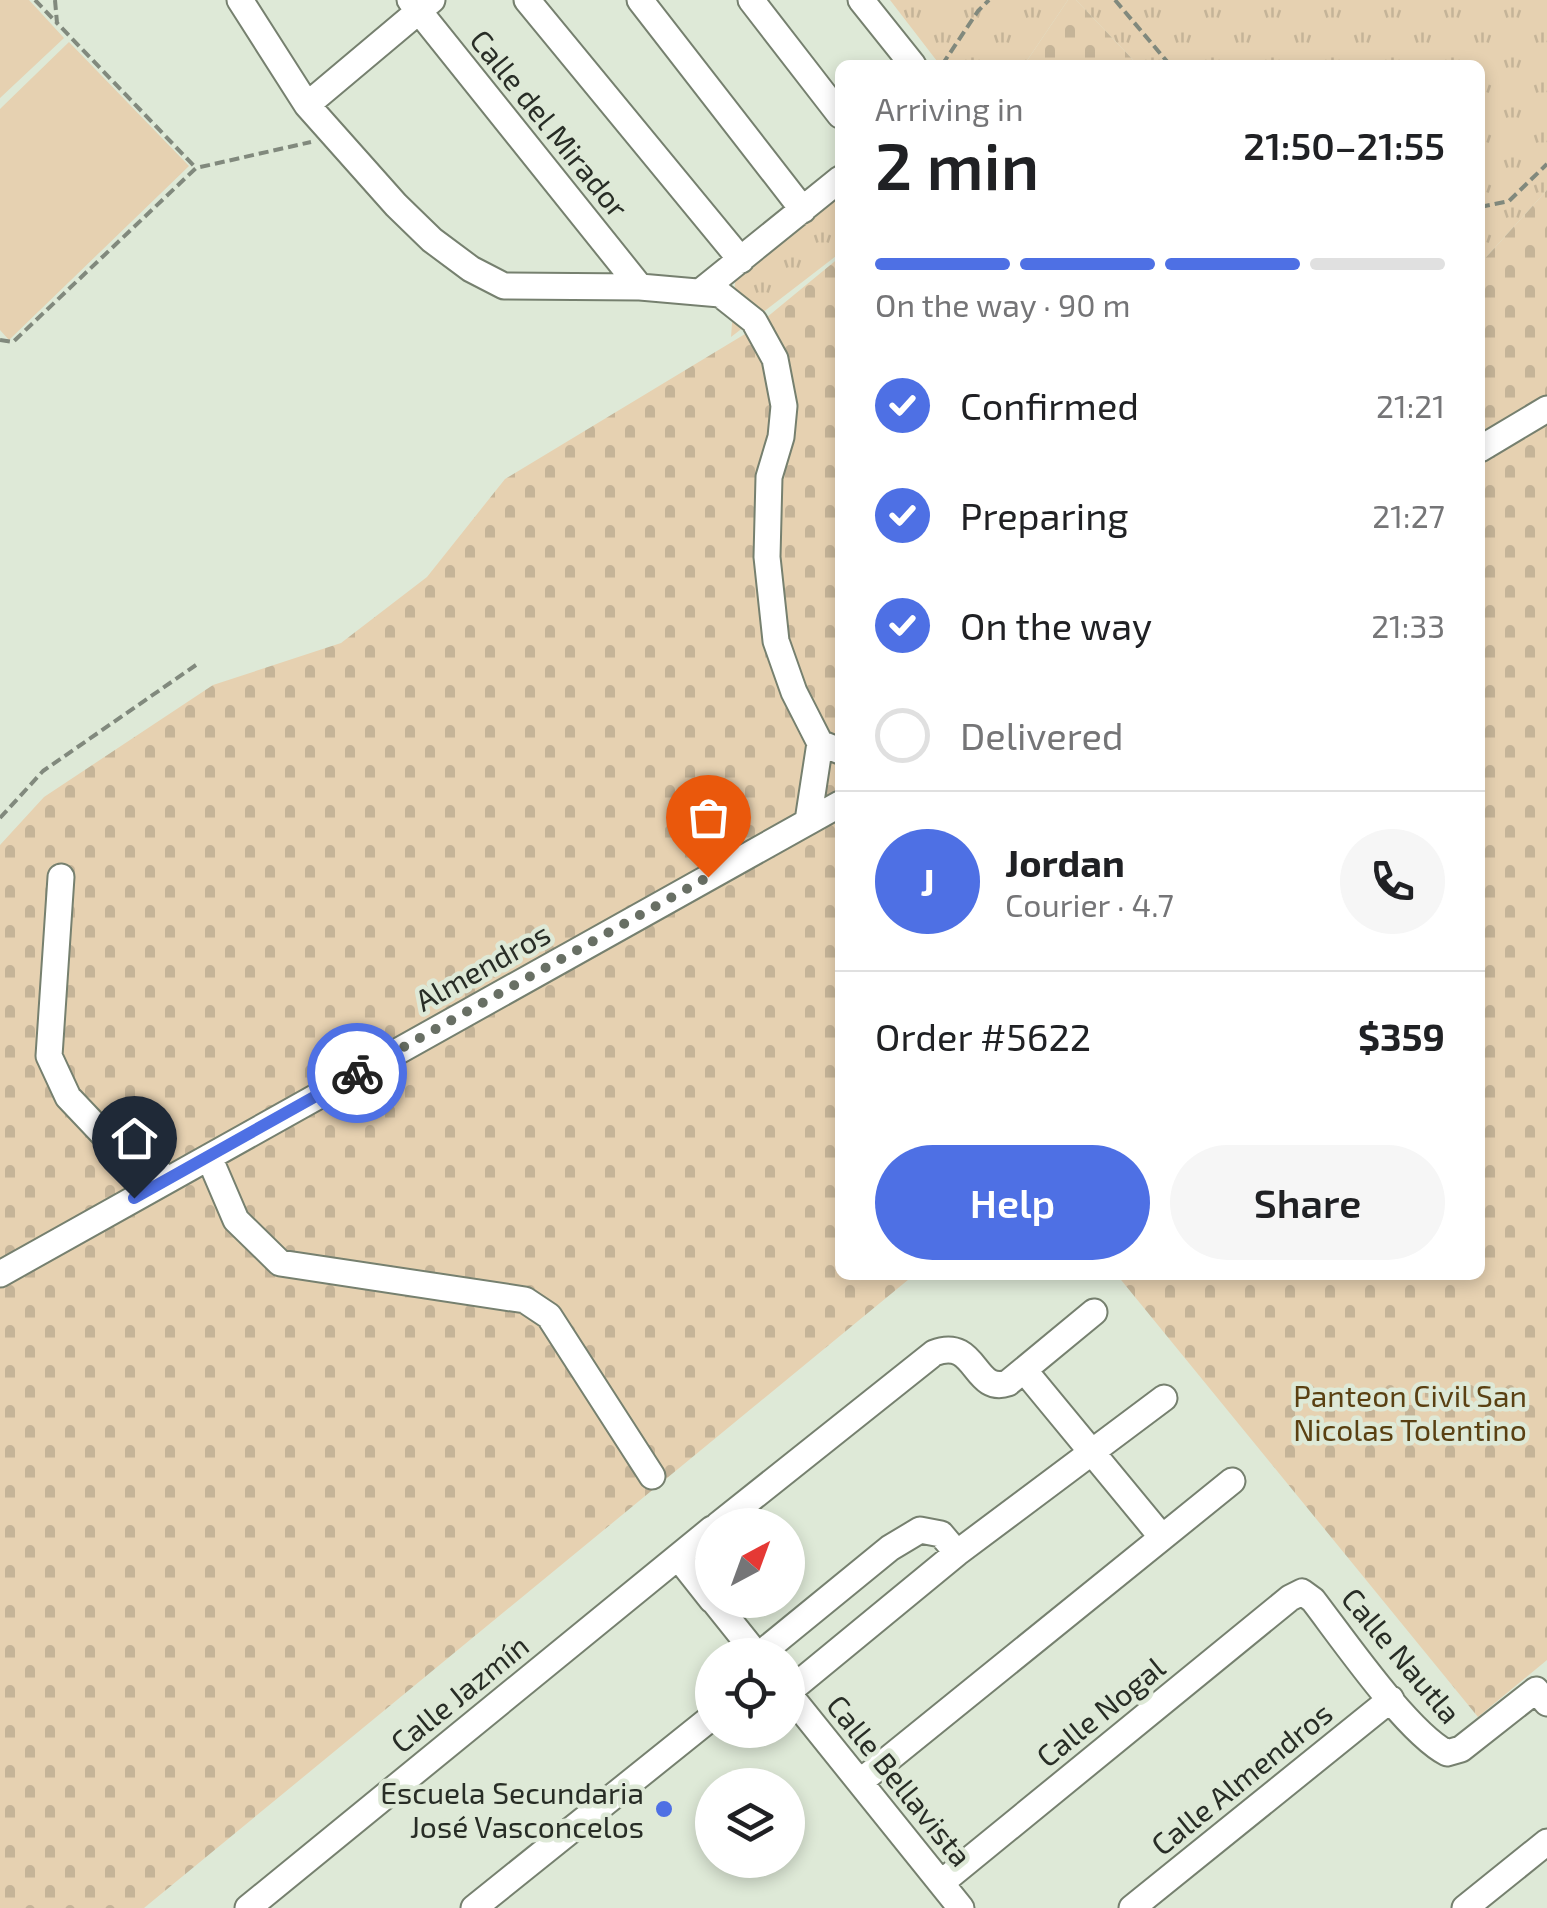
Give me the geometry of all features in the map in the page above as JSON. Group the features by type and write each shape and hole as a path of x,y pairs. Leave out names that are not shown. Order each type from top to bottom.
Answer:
{"street":[{"path":"240,0 308,105 432,240 470,269 504,286 640,287 720,294 754,321 775,360 784,406 782,437 768,477 766,557 776,641 794,692 830,747 808,821"},
{"path":"527,0 740,260"},
{"path":"640,0 803,210"},
{"path":"751,0 835,109"},
{"path":"861,0 909,60"},
{"path":"308,105 420,4"},
{"name":"Calle del Mirador","path":"420,4 640,287"},
{"path":"700,292 835,183"},
{"path":"1485,446 1547,410"},
{"name":"Almendros","path":"0,1274 835,807"},
{"path":"61,876 49,1056 68,1097 104,1135 168,1179"},
{"path":"209,1157 236,1220 280,1264 525,1300 549,1316 652,1476"},
{"path":"1094,1312 1024,1370 1161,1536"},
{"name":"Calle Jazmín","path":"739,1508 934,1353 948,1348 961,1351 990,1384 998,1387 1024,1370"},
{"path":"805,1679 957,1554 1164,1398"},
{"path":"860,1782 1232,1481"},
{"path":"779,1638 890,1548 920,1530 941,1534 957,1554"},
{"name":"Calle Jazmín","path":"248,1908 695,1543"},
{"path":"678,1556 695,1577"},
{"name":"Calle Nautla","path":"1302,1592 1313,1600 1391,1699 1434,1747 1446,1754 1461,1749 1536,1690 1547,1704"},
{"name":"Calle Nogal","path":"941,1883 1302,1592"},
{"path":"728,1618 744,1638"},
{"name":"Calle Almendros","path":"1132,1908 1391,1699"},
{"name":"Calle Bellavista","path":"805,1714 961,1908"},
{"path":"474,1908 695,1731"},
{"path":"1465,1908 1547,1842"}],"path":[{"path":"35,0 196,168"},
{"path":"55,0 56,23"},
{"path":"945,60 989,0"},
{"path":"1115,0 1166,60"},
{"path":"0,340 13,342 196,168 335,136"},
{"path":"1485,206 1509,201 1547,164"},
{"path":"0,818 43,771 196,665"}],"green space":[{"path":"0,0 29,0 64,38 0,98"},
{"path":"890,0 1068,0 1027,60 936,60"},
{"path":"1068,0 1076,0 1133,60 1027,60"},
{"path":"1076,0 1547,0 1547,190 1485,258 1485,60 1133,60"},
{"path":"69,42 189,166 9,340 0,330 0,109"},
{"name":"Panteon Civil San Nicolas Tolentino","path":"1547,190 1547,1660 1478,1717 1121,1280 1485,1280 1485,258"},
{"path":"835,193 835,257 731,337 736,269"},
{"path":"835,261 835,1280 908,1280 144,1908 0,1908 0,845 44,797 213,685 341,643 427,577 505,479 750,331"}],"way so far":[{"path":"357,1073 708,877"}],"place":[{"name":"Escuela Secundaria José Vasconcelos","path":"664,1809"}],"route":[{"path":"134,1198 357,1073"}]}
